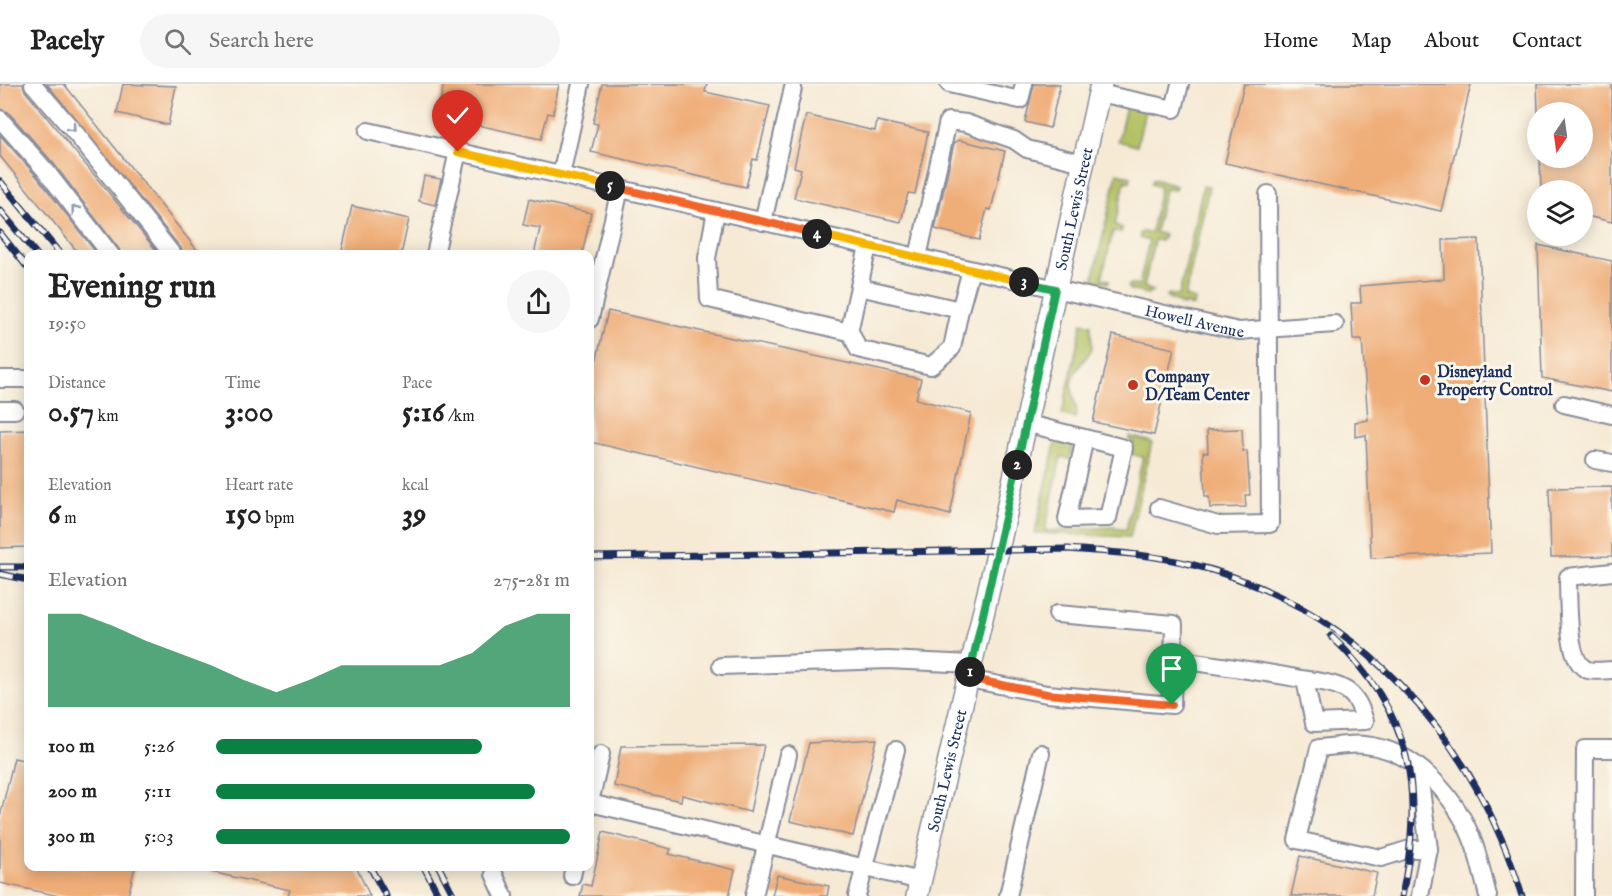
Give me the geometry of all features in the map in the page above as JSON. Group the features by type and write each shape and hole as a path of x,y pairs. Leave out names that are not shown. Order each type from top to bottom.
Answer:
{"main road":[{"name":"South Lewis Street","path":"919,888 970,671 1100,88"}],"street":[{"path":"33,84 169,250"},
{"path":"561,175 581,84"},
{"path":"949,84 1020,100 1024,84"},
{"path":"1100,88 1174,109 1180,84"},
{"path":"763,222 792,88"},
{"path":"0,119 46,171 107,250"},
{"path":"918,257 948,121 966,123 1014,140 1026,149 1083,164"},
{"name":"Howell Avenue","path":"368,131 1239,331 1335,324"},
{"path":"436,250 458,152"},
{"path":"594,303 620,189"},
{"path":"1159,508 1218,525 1270,524 1268,194"},
{"path":"716,211 707,258 709,299 849,332 849,329"},
{"path":"868,246 849,329 858,349 931,366 952,348 971,270"},
{"path":"859,287 960,310"},
{"path":"0,380 24,379"},
{"path":"1564,404 1612,415"},
{"path":"1026,423 1085,438 1124,448 1108,518 1067,519 1085,438"},
{"path":"1612,572 1568,577 1568,582 1571,644 1579,664 1589,670 1612,670"},
{"path":"720,666 888,660 970,671 1047,694 1172,705 1174,624 1057,614"},
{"path":"1173,659 1305,680"},
{"path":"1429,849 1410,849 1381,858 1297,840 1319,748 1364,744 1390,750 1418,767 1452,801 1474,845 1488,896"},
{"path":"1584,896 1586,749 1612,749"},
{"path":"858,896 896,750"},
{"path":"1008,896 1041,753"},
{"path":"594,785 601,754"},
{"path":"754,896 788,755"},
{"path":"1418,767 1429,849 1420,896"},
{"path":"594,804 865,867 919,888"},
{"path":"494,874 504,896"}],"green space":[{"path":"1126,106 1145,111 1137,146 1118,141"},
{"path":"1117,173 1131,177 1130,182 1125,181 1115,225 1122,228 1121,232 1113,231 1102,278 1109,280 1108,283 1093,280"},
{"path":"1153,179 1176,186 1175,190 1165,189 1155,232 1164,235 1164,238 1154,240 1144,287 1153,291 1148,294 1130,290 1128,287 1131,284 1139,286 1149,241 1140,238 1140,234 1142,232 1151,233 1160,187 1151,184"},
{"path":"1203,186 1209,187 1185,297 1195,300 1194,306 1185,304 1184,306 1167,297 1168,294 1179,296"},
{"path":"1082,323 1091,325 1092,349 1074,374 1071,384 1077,412 1075,418 1062,415"},
{"path":"1129,436 1152,442 1130,537 1035,533 1056,440 1073,444 1070,459 1061,457 1045,531 1112,527 1126,530 1143,457 1131,454 1134,442 1129,440"}],"building":[{"path":"0,84 23,84 25,91 156,250 119,250 54,164 8,112 0,109"},
{"path":"47,84 64,84 197,250 182,250"},
{"path":"123,84 176,86 168,125 117,113"},
{"path":"444,84 559,84 553,114 548,113 541,139 437,116"},
{"path":"602,84 707,84 705,92 770,106 757,160 753,159 746,187 591,152 598,124 593,123"},
{"path":"1034,84 1060,84 1050,128 1025,122"},
{"path":"1244,84 1471,84 1441,211 1225,163"},
{"path":"1537,84 1612,84 1612,222 1593,218 1593,180 1541,180 1540,168 1593,168 1593,102 1538,102"},
{"path":"806,115 875,131 877,121 928,132 915,194 908,193 901,222 794,198 801,169 794,167"},
{"path":"0,135 38,178 94,250 76,250 0,156"},
{"path":"959,140 1005,151 991,210 987,209 979,240 935,229 954,143"},
{"path":"424,176 441,179 435,205 419,201"},
{"path":"529,199 591,213 583,250 535,250 540,228 523,225"},
{"path":"352,206 409,219 402,250 342,250"},
{"name":"Disneyland Property Control","path":"1479,239 1491,553 1371,558 1366,435 1355,437 1355,422 1368,420 1362,340 1353,340 1351,303 1361,303 1360,286 1444,279 1443,240"},
{"path":"1538,246 1612,261 1612,392 1542,378"},
{"path":"608,311 921,379 916,399 971,413 950,515 897,500 894,512 594,443 594,370"},
{"name":"Company D/Team Center","path":"1113,335 1174,349 1154,435 1093,422"},
{"path":"1242,429 1243,451 1247,451 1250,495 1245,495 1246,507 1210,508 1209,497 1205,497 1203,452 1208,452 1207,430"},
{"path":"24,430 24,547 0,548 0,431"},
{"path":"1612,487 1612,556 1551,557 1549,488"},
{"path":"877,739 853,836 790,821 809,743"},
{"path":"764,745 750,812 682,795 681,801 614,786 621,746"},
{"path":"14,758 24,760 24,871 134,871 128,896 59,896 0,883 0,817"},
{"path":"603,832 671,849 669,854 735,870 729,896 580,896 583,884 591,886"},
{"path":"1300,856 1377,873 1372,896 1291,896"},
{"path":"358,871 370,896 288,896 290,890 211,872"},
{"path":"777,875 829,886 827,896 772,896"}],"railway":[{"path":"0,181 57,250"},
{"path":"0,210 33,250"},
{"path":"0,233 24,263"},
{"path":"594,557 1068,549 1160,558 1190,564 1250,583 1305,611 1356,645 1400,685 1439,731 1473,782 1501,837 1522,896"},
{"path":"0,567 24,567"},
{"path":"0,574 24,579"},
{"path":"1331,636 1359,665 1380,695 1396,725 1406,756 1411,788 1412,821 1402,896"},
{"path":"372,871 386,896"},
{"path":"426,871 439,896"},
{"path":"441,871 454,896"}],"place":[{"name":"Disneyland Property Control","path":"1425,380"},
{"name":"Company D/Team Center","path":"1133,385"}],"route":[{"path":"458,152 1055,289 968,678 1047,694 1172,705"}]}
